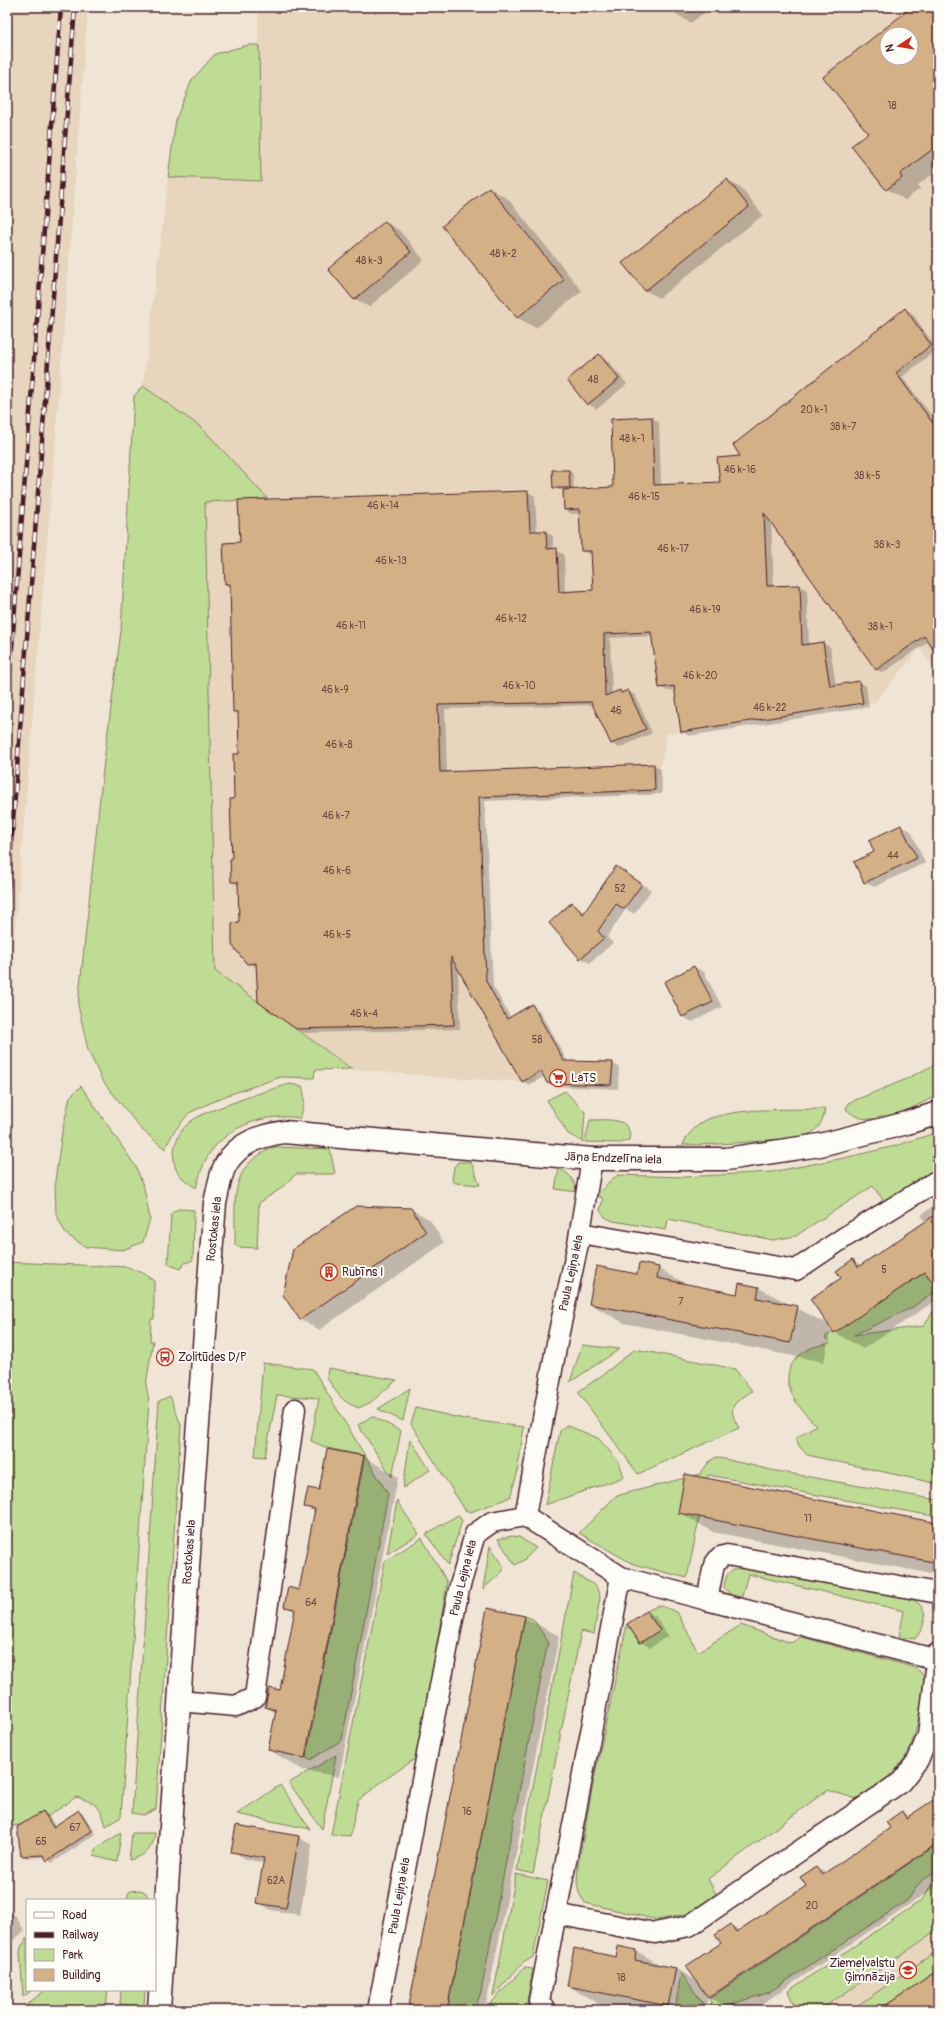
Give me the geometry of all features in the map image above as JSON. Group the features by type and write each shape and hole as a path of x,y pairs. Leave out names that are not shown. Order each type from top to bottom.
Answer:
{"street":[{"name":"Jāņa Endzelīna iela","path":"284,1132 592,1159 726,1159 783,1151 859,1136 938,1113"},
{"name":"Rostokas iela","path":"159,2010 214,1203 225,1165 237,1151 249,1141 284,1132"},
{"name":"Paula Lejiņa iela","path":"378,2010 452,1624 474,1534 492,1522 525,1516 559,1332 580,1233 592,1159"},
{"path":"580,1233 796,1270 858,1229 938,1180"},
{"path":"179,1701 236,1706 255,1697 295,1409"},
{"path":"525,1516 621,1577 707,1600 937,1656 928,1735 918,1760 901,1782 689,1926 655,1933 556,1914"},
{"path":"707,1600 714,1565 720,1557 727,1555 938,1593"},
{"path":"545,2010 539,2001 621,1577"}],"shaded area":[{"path":"7,7 88,7 55,446 7,1028"},
{"path":"258,7 938,7 938,674 920,648 875,702 667,734 654,795 479,797 487,983 537,1073 536,1082 446,1078 352,1069 215,971 202,428 143,386 168,177 261,181"},
{"name":"Ziemeļvalstu Ģimnāzija","path":"938,1930 938,2010 820,2010"}],"green space":[{"path":"248,45 259,45 261,181 168,177 176,119 192,80 215,54"},
{"path":"143,386 202,428 268,499 205,502 215,971 352,1069 315,1070 314,1078 281,1077 225,1096 189,1113 173,1133 165,1149 141,1129 102,1080 88,1050 78,1005 103,769 121,631 134,396"},
{"path":"938,1063 938,1095 916,1106 892,1116 879,1119 867,1119 856,1116 846,1109 848,1103 902,1081"},
{"path":"290,1084 302,1086 304,1102 300,1118 275,1117 263,1119 251,1122 229,1134 208,1155 200,1173 196,1188 177,1172 174,1160 174,1151 177,1140 182,1131 195,1118 213,1110"},
{"path":"81,1086 136,1167 144,1188 150,1219 143,1242 123,1250 86,1247 66,1234 56,1214 55,1181 62,1132 70,1097"},
{"path":"565,1091 585,1112 583,1142 568,1134 547,1100"},
{"path":"825,1109 822,1120 816,1130 805,1136 790,1139 726,1144 683,1145 691,1132 699,1125 711,1118 724,1114 768,1110"},
{"path":"590,1120 610,1120 623,1123 629,1132 629,1140 621,1143 585,1142"},
{"path":"938,1132 938,1167 885,1203 873,1186 796,1236 773,1240 668,1219 666,1230 613,1221 605,1217 600,1210 603,1199 597,1195 618,1175 685,1177 771,1172 844,1158 895,1146"},
{"path":"276,1147 330,1149 335,1174 296,1174 280,1189 259,1203 257,1248 238,1247 235,1244 235,1199 242,1174 249,1163 260,1154"},
{"path":"458,1162 471,1162 480,1185 456,1183 452,1181 454,1167"},
{"path":"559,1169 569,1175 575,1184 577,1192 555,1189"},
{"path":"179,1209 194,1210 193,1260 185,1263 180,1269 168,1264 171,1215 174,1211"},
{"path":"7,1262 128,1267 146,1275 154,1281 154,1319 151,1319 150,1341 153,1341 146,1385 149,1401 121,1817 106,1826 102,1814 97,1806 89,1801 76,1797 47,1817 43,1811 23,1824 9,1826 7,1847"},
{"path":"932,1267 938,1280 933,1284 938,1290 911,1308 854,1335 924,1326 932,1313 938,1315 938,1484 807,1455 799,1446 796,1438 816,1425 807,1416 793,1397 789,1387 788,1377 790,1367 797,1358 809,1349 830,1343 825,1337"},
{"path":"582,1345 620,1349 570,1382"},
{"path":"635,1349 735,1369 752,1391 740,1399 732,1410 739,1428 638,1474 578,1392"},
{"path":"263,1363 313,1369 388,1494 342,1740 310,1760 306,1758 365,1456 327,1448 311,1441 319,1398 277,1395 265,1457 255,1456"},
{"path":"328,1368 397,1380 371,1402 359,1408 348,1403 337,1393 327,1378"},
{"path":"410,1388 403,1421 378,1409"},
{"path":"170,1396 181,1425 156,1809 144,1815 132,1813 159,1401"},
{"path":"416,1408 464,1419 524,1427 517,1474 510,1497 471,1512 465,1510 411,1424"},
{"path":"372,1416 401,1431 392,1477 358,1425"},
{"path":"566,1425 598,1438 619,1462 624,1477 545,1505 560,1431"},
{"path":"410,1439 430,1470 403,1488"},
{"path":"716,1457 771,1470 938,1500 938,1517 708,1475 687,1578 633,1564 579,1533 616,1496 700,1474 709,1462"},
{"path":"397,1501 419,1534 387,1554"},
{"path":"458,1515 462,1521 448,1565 426,1534"},
{"path":"512,1536 519,1537 536,1548 524,1560 515,1565 498,1539"},
{"path":"422,1538 447,1582 419,1756 380,1783 358,1801 350,1836 331,1835 385,1561"},
{"path":"490,1546 503,1565 503,1571 483,1589"},
{"path":"747,1568 903,1596 911,1599 922,1607 925,1616 923,1626 915,1639 899,1637 904,1611 748,1574 741,1600 732,1596 724,1588 725,1582 728,1574 733,1570"},
{"path":"574,1573 596,1586 600,1597 594,1634 581,1631 533,1874 517,1870"},
{"path":"659,1605 677,1612 698,1652 741,1625 791,1643 801,1637 913,1667 923,1674 924,1688 916,1728 907,1754 901,1764 883,1781 857,1799 827,1790 708,1879 716,1894 690,1913 658,1920 585,1903 579,1893 577,1883 578,1866 594,1779 627,1624 640,1643 659,1630 647,1611"},
{"path":"525,1616 533,1619 548,1641 481,1992 475,2008 472,2010 447,2010"},
{"path":"336,1755 322,1829 289,1783"},
{"path":"280,1785 310,1829 237,1814"},
{"path":"121,1833 117,1862 94,1856 95,1849"},
{"path":"132,1833 155,1833 150,1848 144,1854 129,1860"},
{"path":"938,1844 938,1869 921,1881 908,1900 768,1993 738,2002 726,2010 716,2010 709,1999"},
{"path":"516,1874 548,1881 533,1957 523,1963 493,1996"},
{"path":"938,1874 938,1930 820,2010 796,2010 788,1991 922,1900"},
{"path":"141,1890 146,1893 149,1899 127,1899 129,1891"},
{"path":"26,1940 26,1991 31,1991 23,1997 20,1953 21,1947"},
{"path":"938,1950 938,1970 879,2010 851,2010"},
{"path":"524,1968 533,1969 527,2000 528,2010 491,2010 490,2004"},
{"path":"681,1973 708,2010 675,2010"},
{"path":"45,1991 108,1991 106,2010 24,2010 23,2007"},
{"path":"121,1991 145,1991 144,2006 120,2004"}],"building":[{"path":"912,7 938,7 938,145 900,174 902,178 886,190 851,146 868,133 823,77 879,33 879,66 919,66 919,26 888,26"},
{"path":"727,179 749,207 645,291 622,263"},
{"path":"489,187 564,280 517,318 442,226"},
{"path":"385,221 411,252 354,300 328,269"},
{"path":"905,308 931,345 896,373 938,430 938,656 924,636 876,670 764,513 767,586 800,585 802,645 823,642 830,686 859,681 863,703 681,732 674,686 659,688 651,632 604,634 605,696 620,690 621,693 628,690 646,729 611,744 591,702 438,705 440,772 654,764 655,790 479,797 486,981 507,1019 532,1004 564,1061 613,1062 611,1085 547,1083 541,1071 522,1082 451,957 454,1025 296,1029 258,1002 256,963 247,964 232,945 232,923 239,922 238,882 231,882 230,859 232,859 230,799 234,799 233,754 239,754 238,712 233,712 230,584 225,584 223,543 240,542 238,500 528,491 530,531 546,531 547,549 557,548 559,592 593,590 591,551 581,551 579,509 564,510 563,490 613,487 611,419 652,417 654,485 720,482 717,458 740,456 733,445"},
{"path":"599,354 619,379 587,405 567,380"},
{"path":"552,470 569,470 570,488 553,488"},
{"path":"901,825 917,858 864,883 854,862 874,852 869,840"},
{"path":"616,866 642,884 624,909 616,904 598,931 604,938 580,959 549,923 572,902 583,914"},
{"path":"694,966 713,1002 682,1017 664,982"},
{"name":"Rubīns I","path":"356,1206 411,1208 426,1232 300,1320 283,1295 293,1249"},
{"path":"938,1213 938,1290 925,1272 834,1333 810,1299 841,1278 836,1271 853,1259 858,1267"},
{"path":"639,1263 659,1267 657,1278 737,1294 739,1283 759,1287 757,1298 798,1306 790,1343 589,1304 596,1266 637,1274"},
{"path":"327,1449 364,1456 305,1758 268,1750 276,1710 265,1707 269,1688 280,1690 295,1609 284,1607 288,1587 299,1590 315,1509 304,1507 308,1488 319,1490"},
{"path":"685,1474 938,1523 938,1563 678,1513"},
{"path":"487,1608 525,1616 447,2010 408,2010"},
{"path":"646,1611 660,1630 640,1643 627,1624"},
{"path":"938,1797 938,1843 708,1998 686,1966 721,1943 715,1935 731,1924 736,1932 806,1886 800,1877 816,1867 822,1875 890,1828 886,1822 902,1811 906,1818"},
{"path":"79,1810 92,1831 47,1861 43,1855 21,1856 17,1827 43,1811 53,1827"},
{"path":"236,1825 299,1836 286,1908 256,1903 264,1858 231,1852"},
{"path":"618,1946 636,1950 635,1960 676,1968 668,2006 567,1986 574,1948 616,1957"},
{"path":"938,1970 938,2010 879,2010"}],"railway":[{"path":"7,712 61,7"},
{"path":"7,900 75,7"}],"place":[{"name":"LaTS","path":"558,1078"},
{"name":"Rubīns I","path":"329,1272"},
{"name":"Zolitūdes D/P","path":"165,1357"},
{"name":"Ziemeļvalstu Ģimnāzija","path":"908,1970"}]}
